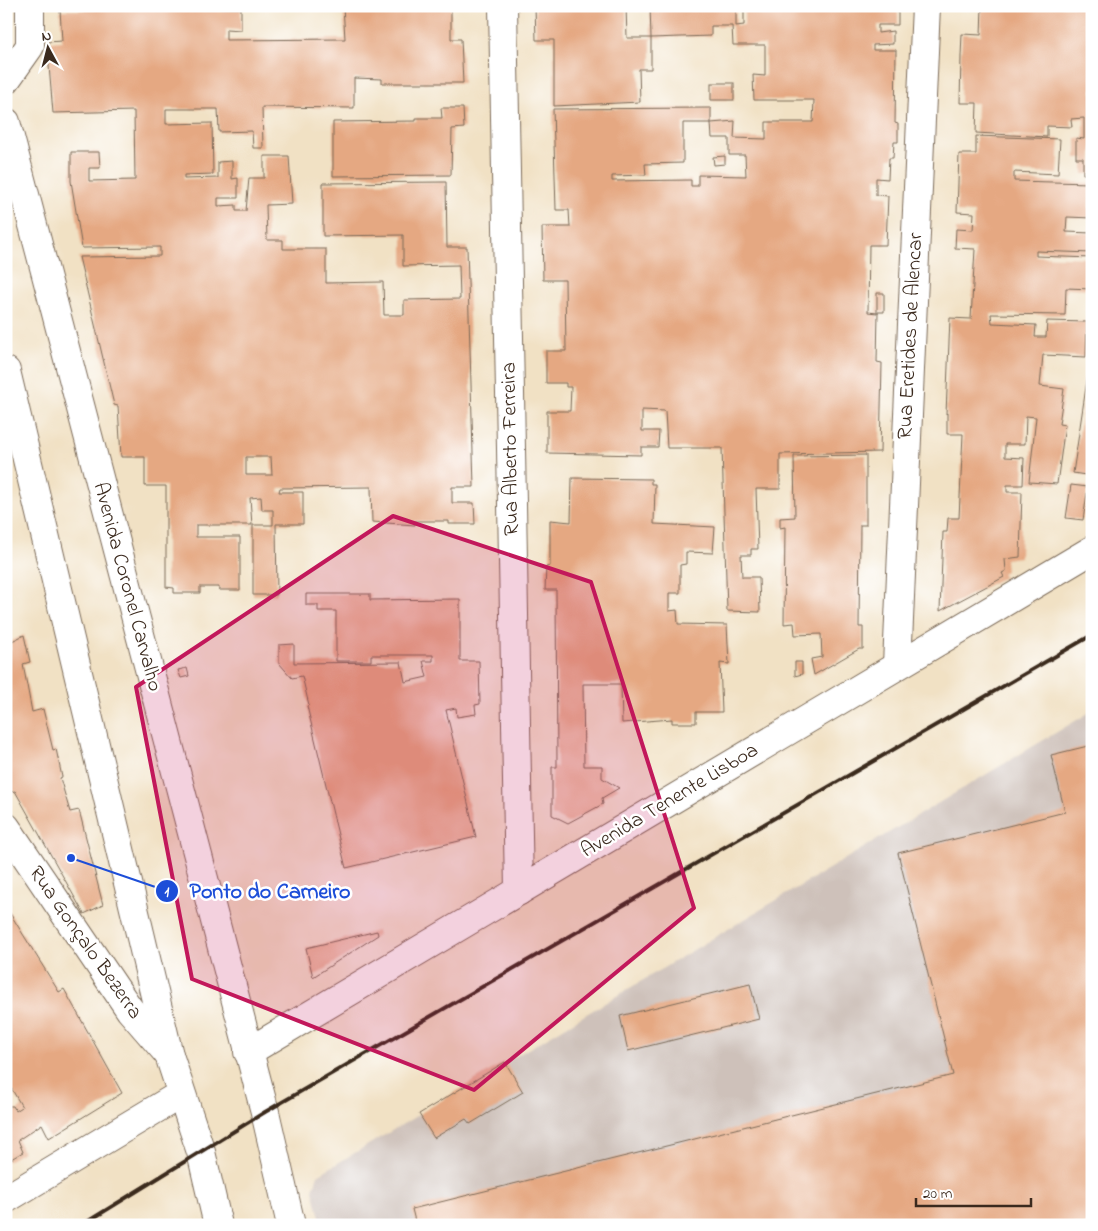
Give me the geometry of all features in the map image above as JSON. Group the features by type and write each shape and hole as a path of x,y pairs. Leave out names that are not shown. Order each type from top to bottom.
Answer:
{"street":[{"path":"6,80 30,46 30,6"},
{"name":"Rua Alberto Ferreira","path":"503,6 519,891"},
{"name":"Rua Eretides de Alencar","path":"897,665 926,6"},
{"name":"Avenida Coronel Carvalho","path":"6,122 248,1052 291,1225"},
{"path":"6,371 169,1056 201,1152 218,1225"},
{"name":"Avenida Tenente Lisboa","path":"248,1052 1092,550"},
{"name":"Rua Gonçalo Bezerra","path":"6,827 124,1002 169,1056"},
{"path":"6,1199 181,1094"}],"highlighted area":[{"path":"393,516 591,582 694,908 474,1090 192,979 136,687"}],"shaded area":[{"path":"1092,711 1092,1225 322,1225 313,1190 318,1175"}],"building":[{"path":"95,6 241,8 241,30 226,29 226,40 345,39 343,6 451,6 451,39 461,39 463,83 382,83 382,79 354,78 354,108 262,107 263,148 253,148 252,131 219,132 218,109 166,109 166,124 212,123 213,174 184,175 184,179 218,178 218,162 232,161 232,179 238,178 238,198 218,198 218,206 236,205 236,211 246,211 249,178 264,178 264,156 289,156 292,204 266,205 267,240 283,240 283,249 326,249 326,283 383,282 384,315 404,315 404,300 460,299 459,265 403,266 403,235 323,236 323,183 446,182 447,247 467,247 474,487 452,487 452,503 474,503 475,524 449,524 449,521 415,521 415,525 372,522 371,487 280,488 279,492 303,492 303,524 276,524 277,595 253,595 253,525 273,525 273,510 262,510 261,497 250,498 252,525 196,525 196,537 240,537 240,590 219,590 219,587 200,587 200,593 174,593 174,588 166,587 166,486 145,486 145,457 121,457 118,406 114,405 79,257 160,256 160,247 82,248 71,181 71,152 99,152 100,168 89,168 89,181 135,180 134,111 53,113 47,42 62,41 60,10 95,10","holes":["246,457 271,457 272,475 246,475"]},
{"path":"535,6 626,6 627,38 651,38 651,69 639,69 640,102 554,106 554,40 536,40"},
{"path":"650,6 736,6 736,26 744,25 744,6 898,6 898,25 878,25 878,33 893,31 893,44 873,45 873,50 896,50 895,123 898,124 898,142 894,142 893,158 889,158 888,179 876,178 876,195 888,196 886,245 869,245 868,312 877,313 877,293 884,293 884,312 878,312 877,362 882,363 880,452 780,454 780,489 756,489 758,549 751,549 751,555 741,555 742,577 759,577 760,612 727,611 722,448 667,448 665,411 642,410 642,431 659,431 658,447 641,447 641,455 547,453 547,411 570,411 571,387 566,387 566,383 546,383 546,351 566,351 565,280 543,280 542,227 570,227 569,210 556,210 553,109 711,108 711,123 735,121 734,138 766,139 766,122 813,122 814,100 754,100 753,75 765,76 765,45 733,45 732,26 711,26 711,36 651,38","holes":["683,123 711,123 712,138 729,138 729,155 745,155 746,176 698,175 698,186 691,186 691,180 612,181 612,176 646,175 645,164 683,163"]},
{"path":"982,6 1092,6 1092,174 1083,174 1083,158 1076,158 1076,138 1084,139 1084,118 1071,119 1072,127 1047,126 1047,137 976,133 977,103 960,103 962,34 981,35"},
{"path":"711,83 734,83 734,100 711,100"},
{"path":"441,108 463,108 464,128 452,129 451,175 333,176 333,122 416,121 416,118 442,118"},
{"path":"976,136 1060,139 1058,174 1014,172 1014,181 1090,183 1089,208 1092,208 1092,218 1067,217 1066,232 1092,233 1092,253 1036,251 1036,256 1092,258 1092,289 1066,288 1065,315 991,314 992,323 1036,325 1035,337 1046,337 1047,321 1087,322 1086,357 1043,355 1040,386 1064,389 1059,424 1065,425 1057,484 1029,482 1036,417 1026,416 1025,444 1005,444 1005,457 1024,458 1023,485 1007,485 1007,492 1022,492 1020,557 1005,559 1006,571 1002,573 1004,577 940,611 943,532 947,532 948,518 959,518 963,434 947,434 946,414 950,318 971,319 975,249 955,248 956,229 973,230 974,213 957,212 959,154 976,154"},
{"path":"725,156 725,164 714,165 713,157"},
{"path":"1092,355 1092,476 1073,473"},
{"path":"866,455 866,525 860,525 859,627 863,627 863,649 859,649 814,675 811,659 822,657 821,634 795,635 794,623 784,624 785,527 780,528 780,518 795,517 794,456"},
{"path":"572,478 651,479 651,484 655,484 654,524 715,527 713,553 686,552 686,564 680,565 680,593 669,593 669,611 677,610 678,624 727,625 729,664 720,663 722,712 696,712 696,723 672,723 672,719 622,723 621,684 583,684 584,766 602,766 602,778 619,788 602,798 603,804 568,823 552,815 552,767 557,767 556,590 545,590 546,567 550,566 550,520 571,522"},
{"path":"1071,485 1088,487 1083,520 1066,518"},
{"path":"306,594 370,594 370,600 460,599 460,661 479,661 480,704 475,705 476,714 457,717 456,708 446,710 476,837 346,868 307,706 309,705 302,676 292,678 279,663 279,645 294,644 294,663 401,662 405,682 427,677 423,661 433,661 433,655 371,655 371,661 336,661 336,611 318,611 318,605 306,605"},
{"path":"24,635 30,662 23,664 32,712 43,709 53,750 56,749 62,777 60,778 70,812 79,810 103,905 84,914 15,791 11,792 6,784 6,652 11,650 10,642"},
{"path":"795,662 802,662 802,674 795,676"},
{"path":"187,668 189,676 181,678 178,670"},
{"path":"1092,745 1092,1225 416,1225 412,1209 953,1075 898,853 1065,812 1051,755"},
{"path":"6,907 59,992 64,989 122,1093 49,1138 42,1124 18,1140 23,1152 6,1162 6,1106 13,1106 16,1111 22,1107 6,1079"},
{"path":"377,931 378,935 313,977 306,948"},
{"path":"750,984 759,1019 628,1051 620,1016"},
{"path":"505,1062 523,1092 470,1124 466,1119 434,1138 419,1114"}],"railway":[{"path":"82,1225 265,1112 1092,635"}],"place":[{"name":"Ponto do Carneiro","path":"71,858"}]}
